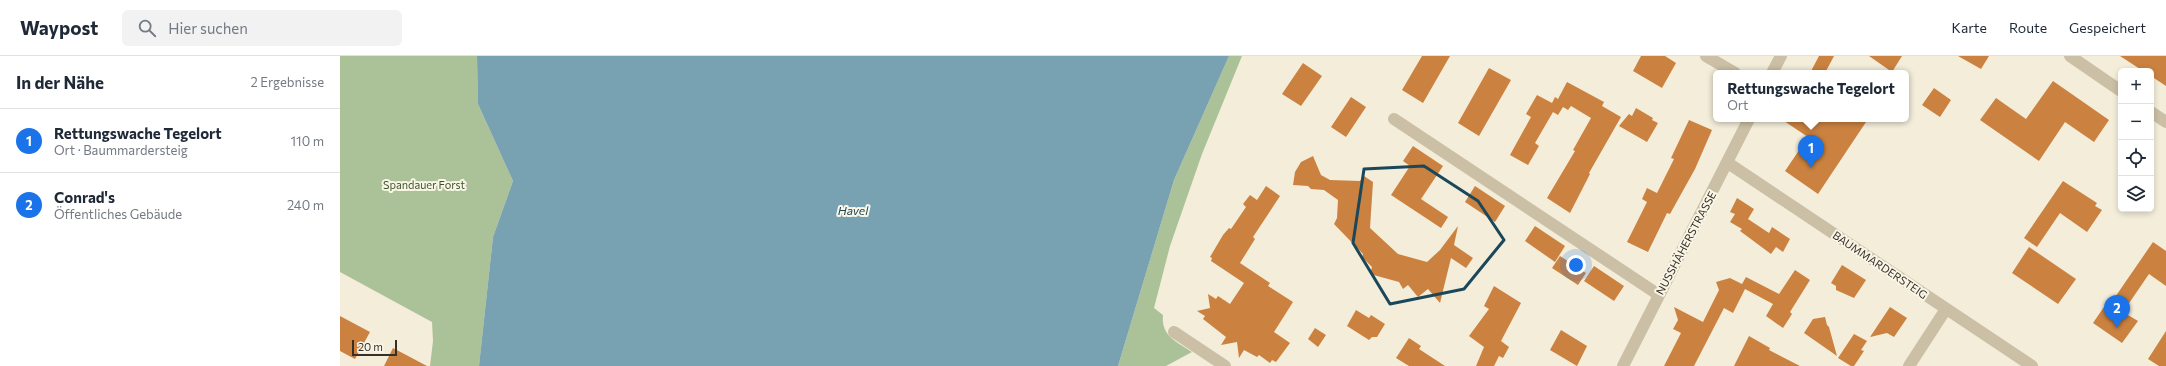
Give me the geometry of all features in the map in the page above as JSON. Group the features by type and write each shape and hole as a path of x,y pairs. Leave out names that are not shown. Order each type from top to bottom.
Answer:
{"street":[{"path":"1706,56 1730,70"},
{"path":"1774,70 1781,56"},
{"path":"2070,56 2118,89"},
{"path":"2154,114 2166,122"},
{"path":"1394,119 1659,295"},
{"name":"NUSSHÄHERSTRASSE","path":"1622,366 1728,163 1748,122"},
{"name":"BAUMMARDERSTEIG","path":"1728,163 2032,366"},
{"path":"1909,366 1946,309"},
{"path":"1174,332 1225,366"}],"highlighted area":[{"path":"1424,166 1478,201 1504,240 1464,289 1390,304 1353,243 1364,169"}],"green space":[{"name":"Spandauer Forst","path":"340,56 477,56 478,104 513,181 493,237 479,366 430,366 433,341 432,322 340,272"},
{"path":"1229,56 1242,56 1202,154 1170,246 1154,308 1163,315 1164,328 1167,333 1175,341 1192,352 1166,366 1118,366 1174,180"}],"water":[{"name":"Havel","path":"477,56 1229,56 1174,180 1118,366 479,366 493,237 513,181 478,104"}],"building":[{"path":"1422,56 1450,56 1423,103 1402,90"},
{"path":"1641,56 1665,56 1676,63 1662,88 1633,71"},
{"path":"1819,56 1834,56 1827,70 1812,70"},
{"path":"1869,56 1902,56 1893,70 1889,70"},
{"path":"1958,56 1989,56 1981,69"},
{"path":"2120,56 2166,56 2166,86 2154,78 2154,68 2138,68"},
{"path":"1303,63 1322,76 1301,106 1282,94"},
{"path":"1489,68 1511,80 1479,136 1458,123"},
{"path":"2053,81 2109,120 2094,142 2065,122 2039,161 1980,120 1996,98 2026,119"},
{"path":"1567,82 1604,102 1602,106 1621,117 1589,173 1590,174 1570,213 1547,198 1575,151 1573,150 1591,118 1571,106 1568,110 1563,107 1558,115 1553,112 1535,143 1539,146 1528,165 1510,155 1531,117 1526,114 1537,95 1552,103 1555,97 1558,99"},
{"path":"1934,88 1951,100 1940,117 1922,105"},
{"path":"1351,97 1366,107 1346,137 1331,127"},
{"path":"1636,108 1653,118 1652,120 1658,123 1647,142 1619,126 1629,114 1632,116"},
{"path":"1689,120 1712,130 1695,169 1670,214 1667,213 1648,252 1627,242 1647,202 1642,199 1647,188 1657,193 1674,159 1671,158"},
{"path":"1786,122 1866,122 1818,194 1785,171 1808,137"},
{"path":"1413,146 1443,166 1421,199 1448,217 1441,228 1391,195 1410,166 1403,161"},
{"path":"1313,156 1321,175 1330,180 1360,181 1364,176 1373,182 1370,228 1398,254 1427,262 1440,250 1458,226 1454,245 1473,258 1466,268 1451,258 1440,303 1428,289 1418,297 1408,285 1403,289 1399,282 1370,274 1372,267 1362,257 1363,254 1334,224 1337,218 1338,200 1324,190 1311,189 1308,186 1293,185 1295,172 1301,162"},
{"path":"2063,181 2097,203 2095,206 2102,210 2087,232 2060,213 2037,247 2024,238"},
{"path":"1266,186 1280,196 1253,237 1255,239 1240,263 1270,283 1268,286 1293,302 1274,332 1290,343 1276,362 1272,360 1270,363 1259,355 1257,357 1244,350 1239,358 1237,342 1221,345 1226,337 1203,319 1205,316 1197,311 1210,308 1208,294 1216,299 1218,296 1230,304 1244,283 1211,261 1212,258 1210,257 1223,235 1229,228 1231,229 1246,207 1243,204 1250,195 1257,200"},
{"path":"1475,186 1505,206 1495,222 1465,202"},
{"path":"1737,198 1754,209 1748,219 1769,233 1772,227 1790,239 1783,252 1776,247 1771,254 1740,231 1742,229 1730,222 1735,214 1730,212"},
{"path":"1535,226 1565,246 1555,262 1525,241"},
{"path":"2153,242 2166,251 2166,286 2149,274 2123,312 2138,321 2122,343 2093,323 2108,301 2111,303"},
{"path":"2029,247 2076,279 2058,304 2012,273"},
{"path":"1560,256 1586,273 1578,285 1552,268"},
{"path":"1842,265 1866,280 1854,298 1836,290 1836,286 1831,283"},
{"path":"1594,266 1624,286 1614,301 1584,281"},
{"path":"1795,270 1810,280 1790,312 1792,314 1783,328 1766,316 1773,304 1745,289 1733,313 1724,308 1694,366 1664,366 1681,333 1673,329 1678,320 1674,307 1703,322 1719,290 1716,282 1730,278 1742,284 1746,277 1779,294"},
{"path":"1494,286 1521,303 1501,341 1509,347 1503,358 1499,356 1494,366 1476,366 1484,347 1469,336 1489,309 1484,306"},
{"path":"1890,307 1907,318 1894,337 1887,333 1870,337"},
{"path":"1356,310 1369,318 1371,315 1385,324 1377,337 1372,337 1369,340 1347,326"},
{"path":"340,316 370,332 355,359 340,351"},
{"path":"1825,317 1837,356 1804,333 1813,319"},
{"path":"1315,328 1326,335 1318,347 1308,339"},
{"path":"1561,330 1587,346 1577,366 1550,350"},
{"path":"2166,331 2166,366 2159,366 2148,359"},
{"path":"1854,334 1867,341 1861,350 1864,351 1854,366 1851,366 1838,358"},
{"path":"1749,336 1770,348 1769,350 1800,366 1734,366"},
{"path":"1409,338 1421,346 1419,349 1445,366 1409,366 1396,358"},
{"path":"393,348 427,366 384,366"}],"place":[{"name":"Rettungswache Tegelort","path":"1811,168"},
{"name":"Conrad's","path":"2117,328"}]}
